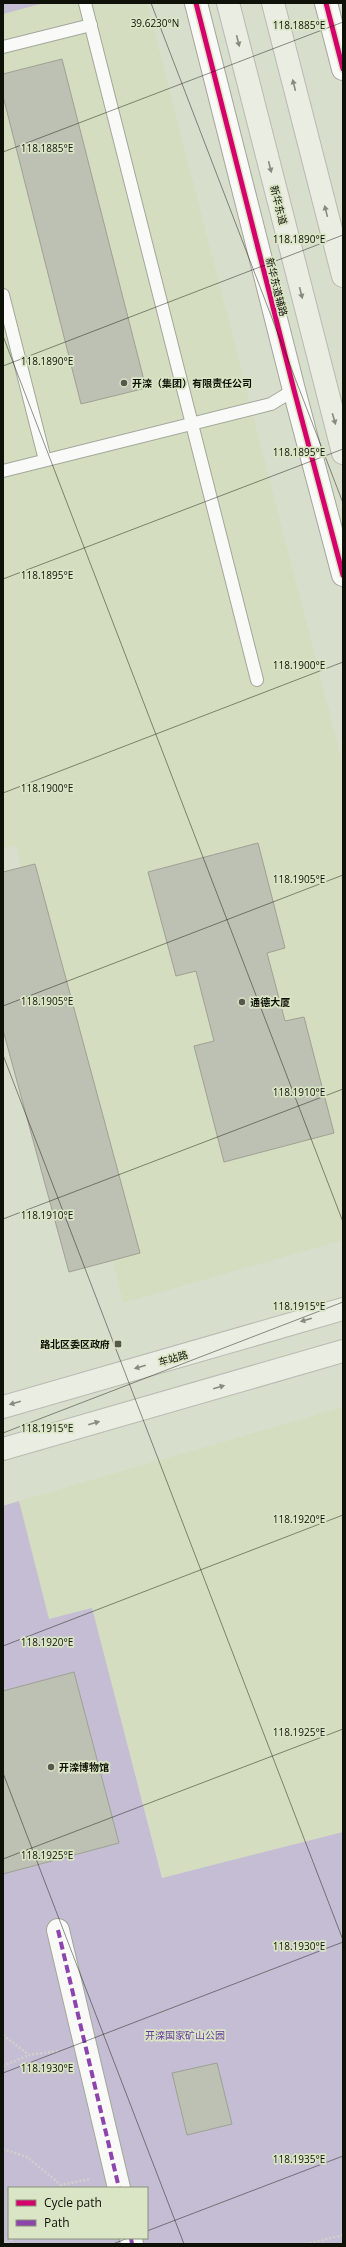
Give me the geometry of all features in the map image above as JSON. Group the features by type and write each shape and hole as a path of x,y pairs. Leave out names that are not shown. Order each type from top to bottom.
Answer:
{"main road":[{"name":"新华东道","path":"228,3 343,453"},
{"path":"273,3 343,276"},
{"name":"车站路","path":"3,1407 343,1309"},
{"path":"3,1449 343,1351"}],"street":[{"name":"新华东道辅路","path":"196,3 294,390 343,575"},
{"path":"326,3 343,69"},
{"path":"58,1930 119,2187"}],"lane":[{"path":"85,3 257,680"},
{"path":"3,47 91,25"},
{"path":"3,295 45,460"},
{"path":"3,471 271,404 294,390"}],"path":[{"path":"3,2035 29,2055"},
{"path":"3,2066 29,2055 62,2050"},
{"path":"3,2149 27,2157 60,2186 94,2179"},
{"path":"306,2244 343,2234"},
{"path":"3,2243 8,2244"}],"shaded area":[{"path":"3,3 147,3 343,765 343,1240 123,1303 16,845 3,848"},
{"path":"343,1407 343,1832 163,1878 92,1609 49,1619 19,1501"}],"green space":[{"path":"3,3 44,3 3,14"},
{"name":"开滦国家矿山公园","path":"19,1501 49,1619 92,1608 162,1878 343,1832 343,2244 3,2244 3,1506"}],"building":[{"path":"62,59 146,388 81,404 3,96 3,74"},
{"name":"通德大厦","path":"258,843 285,948 267,953 285,1021 304,1017 334,1133 224,1162 194,1046 214,1041 196,971 176,976 148,872"},
{"path":"35,864 140,1253 69,1272 3,1030 3,872"},
{"name":"开滦博物馆","path":"74,1672 119,1843 3,1874 3,1691"},
{"path":"217,2063 232,2124 187,2135 172,2073"}],"marked path":[{"path":"58,1930 119,2187"},
{"path":"131,2239 132,2244"}],"cycle path":[{"path":"196,3 294,390 343,575"},
{"path":"326,3 343,69"}],"place":[{"name":"开滦（集团）有限责任公司","path":"124,383"},
{"name":"通德大厦","path":"242,1002"},
{"name":"路北区委区政府","path":"118,1344"},
{"name":"开滦博物馆","path":"51,1767"}]}
